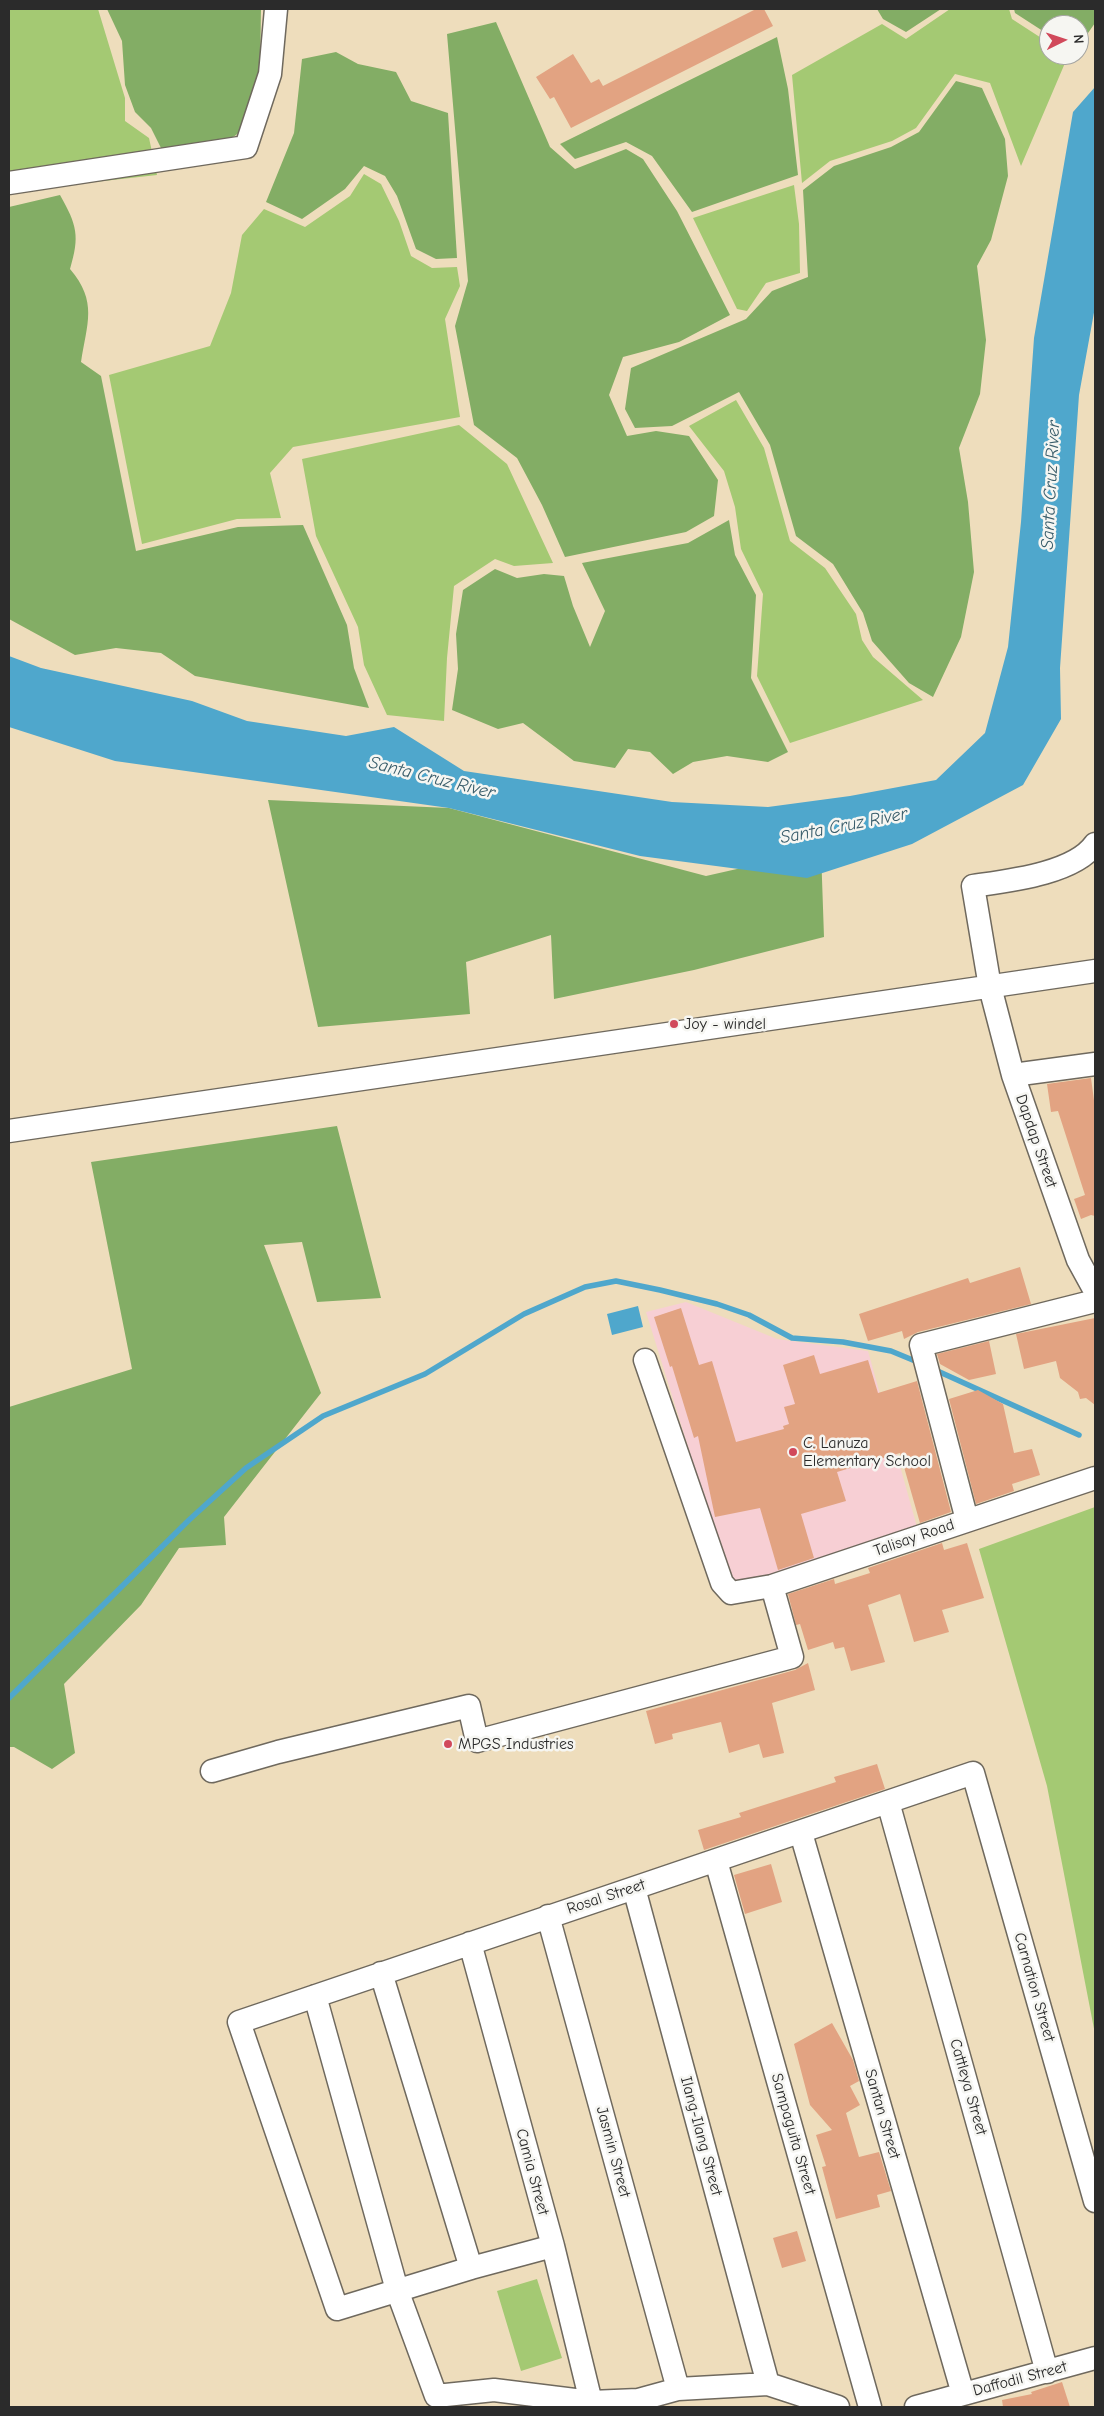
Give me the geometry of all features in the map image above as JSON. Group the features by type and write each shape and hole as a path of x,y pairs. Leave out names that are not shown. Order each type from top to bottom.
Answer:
{"street":[{"path":"9,183 246,148 270,74 276,9"},
{"name":"Dapdap Street","path":"1094,849 1045,873 973,886 990,987 1013,1075 1087,1258 1095,1290"},
{"path":"9,1131 1095,971"},
{"path":"1013,1075 1095,1064"},
{"path":"967,1520 921,1345 1095,1301"},
{"name":"Talisay Road","path":"645,1360 722,1583 731,1593 772,1586 1095,1478"},
{"path":"212,1771 278,1752 468,1706 477,1741 792,1657 772,1586"},
{"name":"Rosal Street","path":"397,2290 337,2309 239,2022 470,1942 801,1833 973,1773"},
{"name":"Carnation Street","path":"973,1773 1095,2201"},
{"name":"Cattleya Street","path":"888,1802 1047,2372"},
{"name":"Santan Street","path":"801,1833 963,2394"},
{"name":"Sampaguita Street","path":"716,1861 870,2407"},
{"name":"Ilang-Ilang Street","path":"634,1888 768,2384"},
{"name":"Jasmin Street","path":"548,1916 678,2389"},
{"name":"Camia Street","path":"470,1942 553,2246 591,2402"},
{"path":"381,1973 471,2268"},
{"path":"315,1996 397,2290 436,2396 494,2390 591,2402 638,2400 678,2389 768,2384 838,2407"},
{"path":"397,2290 553,2246"},
{"name":"Daffodil Street","path":"916,2407 1095,2358"}],"shaded area":[{"name":"C. Lanuza Elementary School","path":"686,1302 777,1339 868,1351 917,1527 737,1585 730,1582 646,1312"}],"green space":[{"path":"9,9 98,9 125,98 125,121 149,138 157,175 23,190 9,195"},
{"path":"107,9 261,9 259,76 256,94 252,111 245,125 236,135 229,139 211,143 161,148 151,128 135,112 125,85 122,41"},
{"path":"877,9 941,9 906,32 883,19"},
{"path":"950,9 1009,9 1012,19 1039,37 1039,65 1064,65 1021,166 990,83 955,74 916,128 892,141 830,161 802,183 792,75 882,24 906,39"},
{"path":"1014,9 1095,9 1095,23 1089,32 1089,15 1039,15 1039,29 1015,13"},
{"path":"496,22 550,147 575,169 626,149 643,159 677,211 730,315 679,342 623,357 609,395 627,436 656,431 689,436 718,480 714,516 686,532 565,557 542,505 517,458 474,425 455,326 468,281 447,34"},
{"path":"777,37 788,89 798,175 692,212 652,156 626,142 575,159 560,144"},
{"path":"336,52 358,64 396,72 411,101 448,113 457,258 436,259 416,249 397,196 385,176 364,166 345,189 302,219 266,202 294,133 302,59"},
{"path":"956,81 982,88 1005,139 1008,176 991,240 977,266 986,340 980,394 959,448 968,502 974,572 961,637 933,697 909,683 872,641 863,613 833,564 796,536 770,445 739,392 672,426 635,428 625,409 631,368 746,319 772,291 808,277 803,190 834,166 891,147 919,132"},
{"path":"364,174 381,184 399,221 411,256 432,268 457,267 460,286 445,319 460,417 293,447 270,473 281,518 237,519 142,544 109,375 210,346 231,293 242,235 264,209 305,227 350,196"},
{"path":"794,185 799,224 800,273 766,283 747,311 737,309 693,218"},
{"path":"60,195 70,215 75,231 75,248 70,269 79,281 87,303 88,324 81,362 101,376 136,551 238,527 303,525 347,625 354,668 369,708 195,676 161,653 116,648 75,655 9,619 9,207"},
{"path":"736,400 764,448 790,541 825,568 856,614 862,640 873,657 923,700 790,743 757,676 763,594 741,549 735,507 724,471 689,426"},
{"path":"459,425 507,464 553,563 514,566 495,559 454,586 447,658 444,721 387,715 364,665 358,627 316,536 302,459"},
{"path":"729,520 735,555 756,595 751,678 788,752 768,762 727,756 693,762 673,774 650,752 628,749 615,768 574,761 523,723 498,729 452,710 458,669 456,634 463,590 495,569 517,578 544,574 564,576 573,606 590,647 605,611 582,563 688,543"},
{"path":"268,800 449,808 706,876 821,850 824,937 694,970 554,999 551,935 466,962 470,1014 318,1027"},
{"path":"337,1126 381,1298 317,1302 302,1242 264,1245 321,1393 224,1517 226,1545 179,1548 141,1605 64,1684 75,1753 52,1769 14,1747 9,1747 9,1407 132,1369 91,1162"},
{"path":"1095,1507 1095,2034 1047,1786 979,1549"},
{"path":"537,2279 562,2358 521,2371 497,2291"}],"water":[{"name":"Santa Cruz River","path":"1095,87 1095,307 1079,395 1060,668 1061,719 1023,785 912,844 807,878 640,856 449,808 115,761 9,727 9,656 41,668 192,701 247,721 346,736 394,727 464,771 672,802 768,807 850,796 936,780 985,733 1008,647 1021,522 1034,338 1073,112"},
{"path":"638,1306 643,1327 612,1335 607,1314"}],"building":[{"path":"756,9 764,9 773,26 571,128 554,97 550,99 536,77 573,54 591,83 599,79 603,86"},
{"path":"1091,1078 1095,1108 1095,1216 1091,1215 1081,1219 1074,1199 1085,1195 1058,1111 1051,1112 1047,1084"},
{"path":"1020,1267 1031,1304 918,1332 904,1339 902,1331 868,1341 859,1314 968,1278 970,1283"},
{"path":"681,1308 699,1365 712,1361 736,1442 784,1429 783,1426 789,1424 784,1407 795,1404 783,1365 814,1355 820,1374 868,1360 878,1393 917,1381 951,1512 920,1523 900,1453 837,1472 846,1501 801,1514 814,1558 778,1570 760,1508 715,1517 698,1436 694,1438 672,1366 670,1367 654,1317"},
{"path":"1095,1318 1095,1405 1086,1398 1080,1399 1078,1392 1060,1378 1056,1361 1024,1369 1016,1334"},
{"path":"989,1341 996,1374 969,1380 940,1364 937,1354"},
{"path":"978,1390 1003,1404 1014,1453 1032,1449 1040,1475 1012,1484 1014,1491 976,1504 949,1399"},
{"path":"942,1543 944,1550 967,1543 984,1598 942,1610 949,1632 914,1642 900,1594 868,1605 885,1662 851,1671 844,1647 835,1649 833,1642 808,1650 800,1624 796,1625 788,1594 834,1579 835,1584 870,1573 868,1568"},
{"path":"808,1663 815,1690 772,1703 784,1753 763,1758 759,1744 729,1753 721,1722 672,1734 673,1739 655,1744 646,1711 795,1670"},
{"path":"877,1764 885,1789 704,1850 698,1830 741,1817 739,1813 836,1782 834,1777"},
{"path":"771,1864 782,1902 745,1914 734,1875"},
{"path":"832,2023 853,2060 859,2081 850,2086 860,2105 846,2113 859,2157 879,2152 891,2191 877,2195 880,2207 836,2219 822,2167 826,2166 816,2135 832,2130 810,2105 794,2044"},
{"path":"797,2231 806,2261 782,2268 773,2238"},
{"path":"1062,2382 1070,2407 1003,2407 1002,2400 1032,2394 1031,2392"}],"waterway":[{"path":"9,1698 189,1520 246,1468 323,1416 425,1374 524,1314 585,1287 616,1281 660,1290 717,1304 749,1315 792,1338 843,1342 891,1351 920,1363"},
{"path":"933,1369 1079,1435"}],"place":[{"name":"Joy - windel","path":"674,1024"},
{"name":"C. Lanuza Elementary School","path":"793,1452"},
{"name":"MPGS Industries","path":"448,1744"}]}
